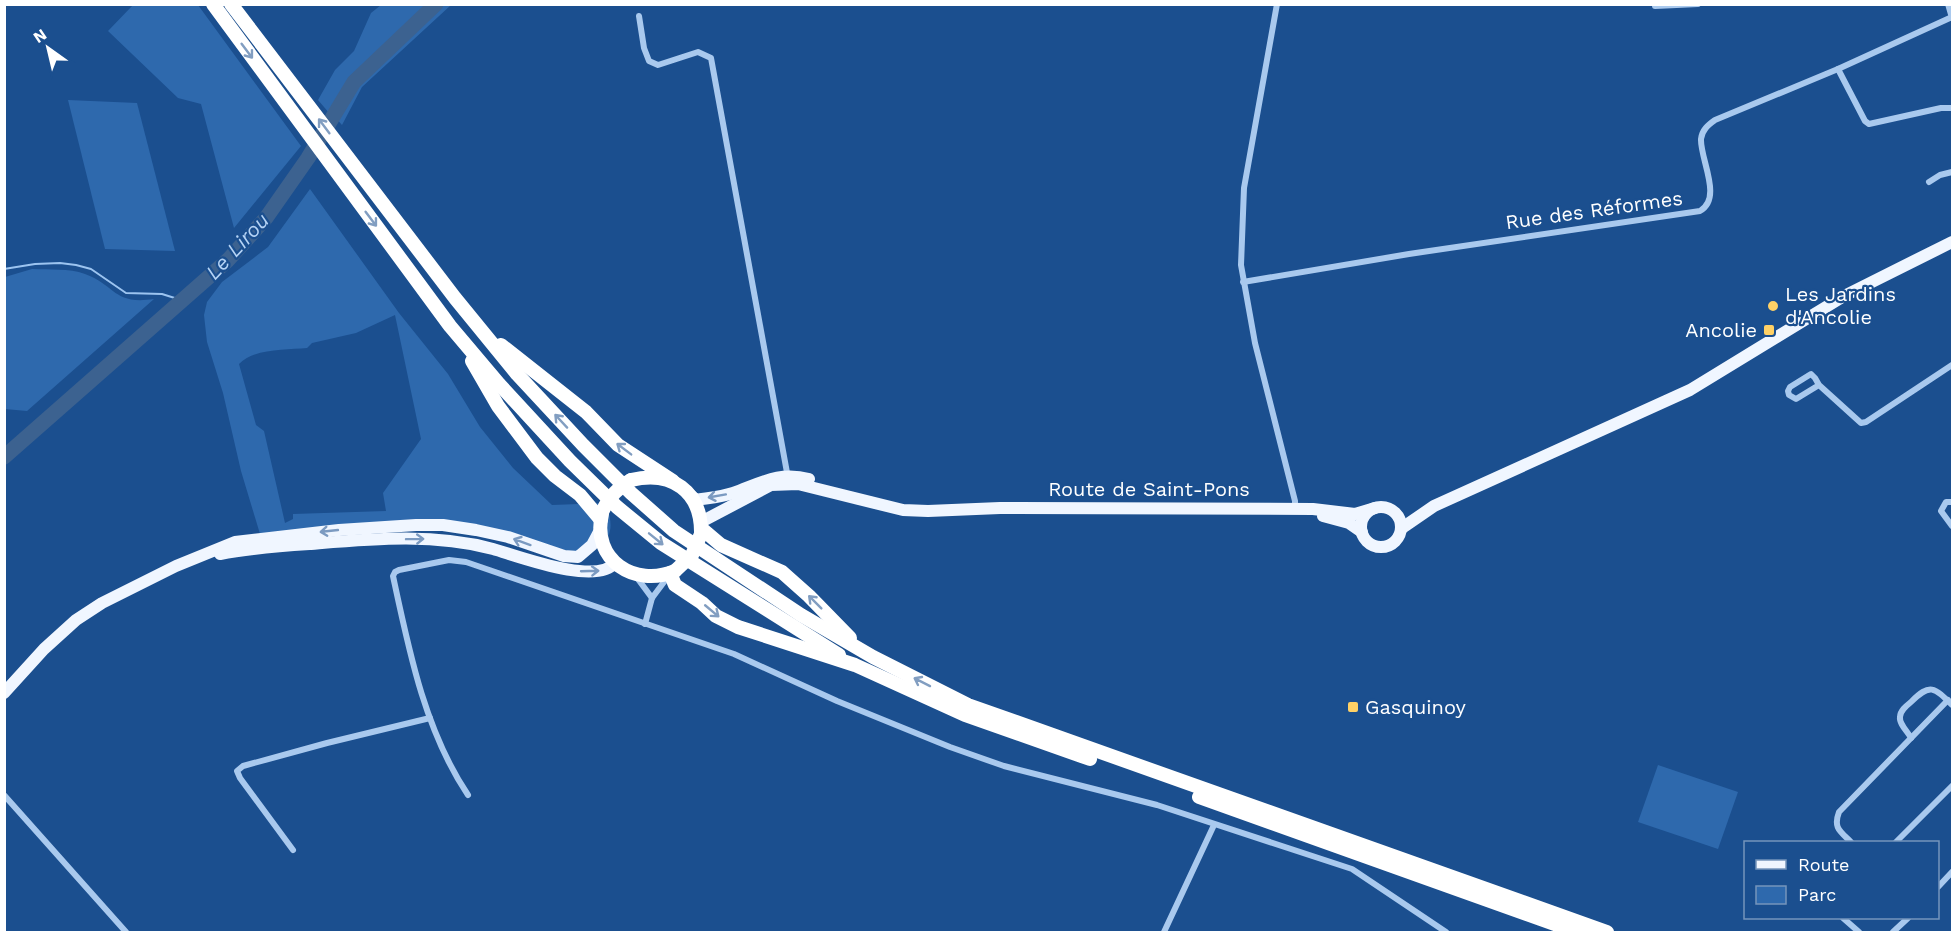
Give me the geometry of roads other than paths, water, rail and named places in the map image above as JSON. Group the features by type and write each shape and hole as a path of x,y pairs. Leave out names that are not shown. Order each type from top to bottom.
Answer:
{"highway":[{"path":"213,4 450,326 554,444 617,507 662,543 855,665"},
{"path":"231,4 455,297 517,374 583,445 631,493 674,531 801,615 873,657 968,705 1607,933"},
{"path":"450,326 498,406 537,458 555,476 580,495 601,520 608,553 615,563 635,575 649,577 670,573 692,555 701,528 698,510 693,499 678,485 618,445 586,412 493,340 455,297"},
{"path":"601,520 610,498 631,480 652,477 678,485"},
{"path":"701,528 720,544 782,572 873,657"},
{"path":"670,573 675,585 702,603 716,616 731,624 855,665 965,715 1578,933"}],"main road":[{"path":"1434,506 1412,511 1394,511 1385,507 1375,508 1364,518 1362,532 1368,543 1381,548 1390,545 1396,541 1402,528 1434,506 1645,412 1721,372 1844,296 1953,242"},
{"name":"Route de Saint-Pons","path":"678,485 696,500 731,494 773,478 787,479 798,484 903,510 928,511 1000,508 1313,509 1355,514 1375,508"},
{"name":"Route de Saint-Pons","path":"701,528 771,485 787,479"},
{"name":"Route de Saint-Pons","path":"1296,510 1348,523 1362,532"},
{"path":"1394,511 1400,519 1402,528"},
{"path":"4,693 44,649 76,620 126,590 190,560 236,542 328,531 443,525 508,537 564,556 578,557 592,545 601,520"},
{"path":"190,560 250,549 359,540 424,538 460,542 572,571 600,571 612,567 615,563"}],"street":[{"path":"1277,4 1244,188 1241,265 1255,343 1296,510"},
{"path":"1655,4 1655,6 1698,4"},
{"path":"1948,4 1952,18"},
{"path":"639,16 644,48 649,61 658,65 698,52 711,58 787,479"},
{"name":"Rue des Réformes","path":"1243,282 1409,254 1700,211 1707,206 1710,199 1708,173 1701,139 1708,125 1755,102 1838,69 1952,18"},
{"path":"1838,69 1865,122 1869,124 1941,108 1953,108"},
{"path":"1929,182 1940,175 1953,172"},
{"path":"1819,385 1796,399 1792,398 1788,391 1790,387 1811,375 1861,423 1866,422 1953,365"},
{"path":"1953,502 1946,502 1941,511 1953,526"},
{"path":"468,795 447,758 430,718 394,580 395,572 399,570 449,560 466,562 734,654 837,701 950,747 1004,766 1157,805 1352,869 1446,933"},
{"path":"645,624 652,598 670,573"},
{"path":"635,575 652,598"},
{"path":"1849,841 1837,828 1835,820 1839,812 1911,738 1950,703 1939,692 1928,689 1922,691 1902,710 1899,717 1911,738"},
{"path":"293,850 237,771 243,766 327,742 430,718"},
{"path":"1898,841 1953,786"},
{"path":"4,795 126,933"},
{"path":"1164,933 1215,825"},
{"path":"1939,886 1953,872"},
{"path":"1844,919 1859,933"},
{"path":"1893,933 1907,919"}],"waterway":[{"name":"Le Lirou","path":"4,457 228,260 266,218 308,158 354,82 436,4"},
{"path":"4,269 35,264 76,265 91,269 126,293 162,294 181,300"}],"place":[{"name":"Les Jardins d'Ancolie","path":"1773,306"},
{"name":"Ancolie","path":"1769,330"},
{"name":"Gasquinoy","path":"1353,707"}]}
